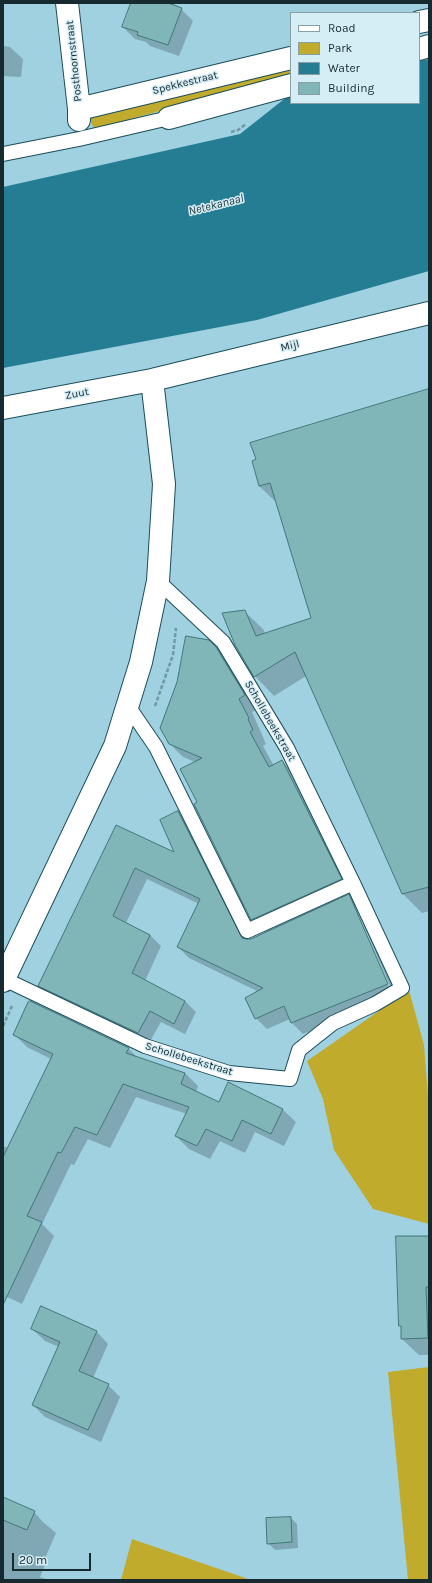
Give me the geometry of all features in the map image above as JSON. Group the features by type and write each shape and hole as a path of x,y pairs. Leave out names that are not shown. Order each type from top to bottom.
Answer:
{"street":[{"name":"Posthoornstraat","path":"67,3 79,114"},
{"name":"Spekkestraat","path":"79,114 290,58"},
{"path":"169,118 290,85"},
{"name":"Mijl","path":"152,380 429,313"},
{"name":"Zuut","path":"3,408 152,380"},
{"name":"Schollebeekstraat","path":"3,980 115,746 142,662 158,581 164,484 152,380"}],"lane":[{"path":"3,154 79,140 169,118"},
{"name":"Schollebeekstraat","path":"3,980 146,1046 229,1073 290,1079 299,1050 334,1023 375,1004 402,988 287,748 223,642 158,581"},
{"path":"128,706 156,747 247,931 353,883"}],"green space":[{"path":"290,64 290,75 94,129 88,115"},
{"path":"409,990 424,1045 429,1109 429,1224 373,1209 334,1150 323,1099 307,1061"},
{"path":"429,1367 429,1580 408,1580 388,1372"},
{"path":"132,1539 251,1580 121,1580"}],"water":[{"name":"Netekanaal","path":"429,59 429,271 257,320 3,368 3,187 240,134 288,96 290,96 290,104 420,104 420,61"}],"building":[{"path":"131,3 168,3 182,8 168,45 137,35 138,32 122,27"},
{"path":"429,389 429,887 402,894 295,652 254,677 235,645 222,613 245,610 256,636 311,618 270,483 259,486 252,461 256,459 250,443"},
{"path":"186,636 209,640 216,647 245,695 239,699 249,718 248,719 253,730 250,732 269,767 282,760 342,879 251,920 194,804 197,802 180,769 202,758 169,744 160,728 177,682"},
{"path":"178,811 242,938 251,939 349,894 388,984 291,1023 284,1006 255,1019 245,998 263,988 177,947 200,899 135,868 113,916 150,935 132,973 185,1001 174,1024 150,1011 138,1033 38,986 116,825 174,852 160,820"},
{"path":"30,1001 129,1048 126,1053 185,1073 181,1084 219,1102 228,1082 283,1109 271,1134 242,1120 232,1141 206,1129 197,1146 175,1136 189,1107 123,1084 97,1135 75,1127 61,1153 58,1152 27,1216 42,1222 3,1305 3,1157 53,1054 13,1035 28,1002"},
{"path":"396,1236 429,1236 429,1287 426,1287 428,1338 401,1339 401,1326 399,1326"},
{"path":"41,1306 97,1331 79,1371 109,1384 88,1430 32,1405 60,1342 31,1329"},
{"path":"3,1497 35,1511 27,1530 3,1520"},
{"path":"291,1517 292,1542 267,1544 266,1518"}]}
